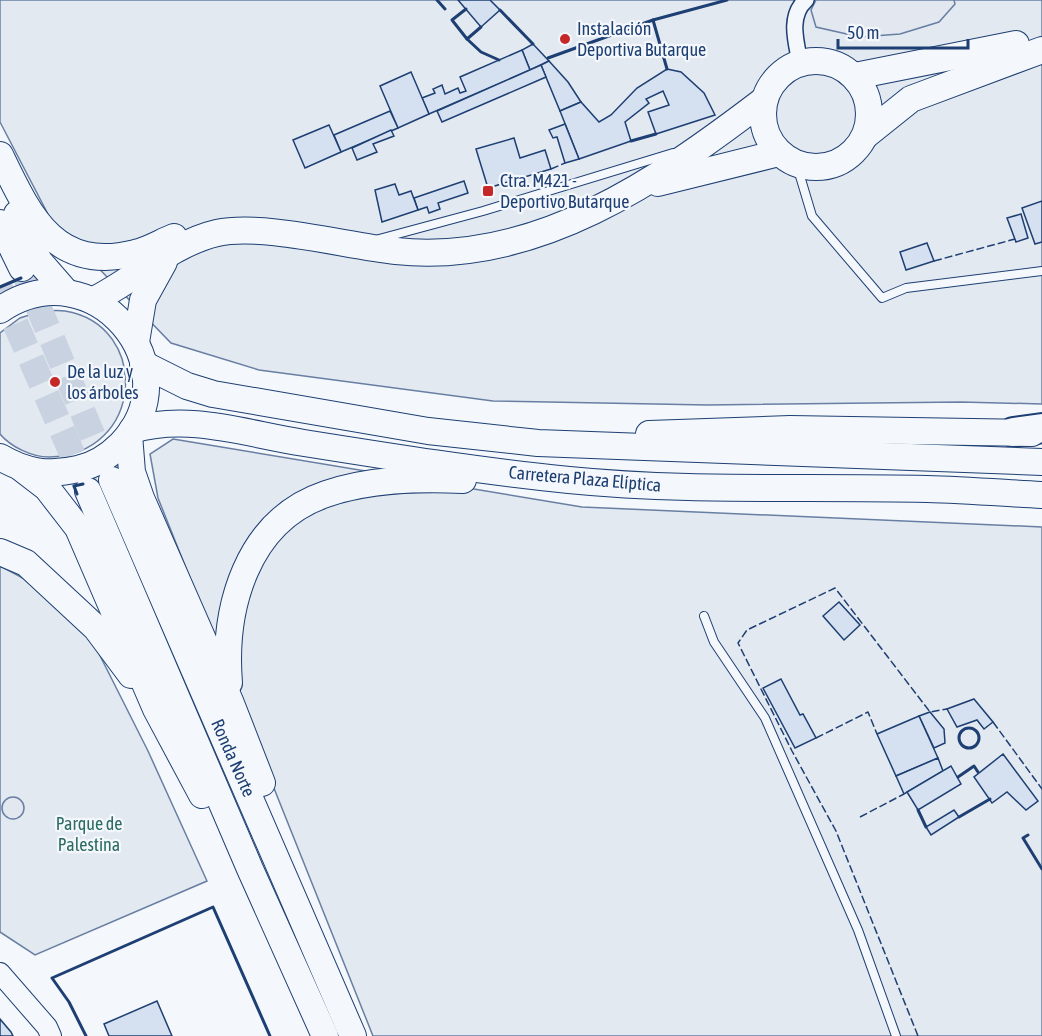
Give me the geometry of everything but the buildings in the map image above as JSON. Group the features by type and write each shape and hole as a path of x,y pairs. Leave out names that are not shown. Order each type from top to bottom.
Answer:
{"highway":[{"path":"1013,432 1042,428"}],"main road":[{"path":"855,76 1005,48 1042,36"},
{"path":"866,135 911,99 1042,50"},
{"path":"634,189 788,160 821,168 843,161 860,145 866,135 870,114 866,93 855,76 837,64 818,61 800,62 781,74 768,88 762,119 768,135 788,160"},
{"path":"0,155 36,224 52,239 75,252 98,256 118,256 151,249 170,238 199,229 296,236 398,252 455,252 513,244 575,219 634,189 706,144 764,100"},
{"path":"0,177 39,261 66,292"},
{"path":"0,223 22,268"},
{"path":"94,300 159,266 206,237 232,232"},
{"path":"11,463 52,473 88,467 106,457 131,433 141,410 145,387 140,353 143,300 159,266"},
{"path":"0,310 14,300 39,292 66,292 94,300 109,310 140,353"},
{"name":"Carretera Plaza Elíptica","path":"140,353 187,386 213,394 428,431 538,443 1042,462"},
{"name":"Carretera Plaza Elíptica","path":"131,433 169,422 210,425 298,442 448,465 571,480 699,488 927,489 1042,495"},
{"path":"538,443 627,435 790,429 1042,434"},
{"path":"131,433 132,472 141,498 230,701 290,864 296,901"},
{"path":"11,463 47,488 78,528 156,709 222,833 250,869"},
{"name":"Ronda Norte","path":"111,480 353,1036"},
{"path":"230,701 227,639 236,594 255,552 277,525 298,506 342,489 382,482 571,480"},
{"name":"Ronda Norte","path":"88,491 250,869 325,1036"},
{"path":"0,552 26,563 96,628 156,709"}],"street":[{"path":"800,62 793,28 802,4 806,0"},
{"path":"0,973 47,1027 51,1036"}],"lane":[{"path":"357,246 483,212 706,144"},
{"path":"788,160 812,216 882,298 906,288 1042,271"},
{"path":"704,616 714,642 765,718 854,920 896,1036"}],"green space":[{"path":"0,0 1042,0 1042,404 961,402 708,405 493,401 259,370 171,343 50,218 0,122"},
{"path":"42,311 65,311 93,321 112,339 123,363 125,388 119,414 104,435 81,451 49,457 22,450 0,434 0,333 20,318"},
{"path":"173,439 582,507 1042,527 1042,1036 373,1036 158,498 150,454"},
{"name":"Parque de Palestina","path":"0,566 75,606 148,751 207,881 35,955 0,932"}],"shaded area":[{"path":"816,0 954,0 955,4 939,22 900,34 860,37 816,27 811,10"},
{"path":"13,797 21,800 24,808 21,816 13,819 5,816 2,808 5,800"}],"tunnel":[{"path":"22,268 110,477"},
{"path":"0,288 87,488"}],"fence":[{"path":"551,169 565,163"},
{"path":"934,261 1015,239"},
{"path":"918,1036 836,831 792,751 738,643 747,630 835,588 930,712 947,709"},
{"path":"816,738 868,712 877,734"},
{"path":"993,722 1042,789"},
{"path":"860,817 904,794"}],"wall":[{"path":"437,0 445,9"},
{"path":"548,58 653,20 727,0"},
{"path":"466,9 452,20 467,39 481,27"},
{"path":"500,10 533,44"},
{"path":"653,20 667,69"},
{"path":"467,39 481,52 499,60"},
{"path":"631,141 656,134"},
{"path":"0,287 21,278"},
{"path":"77,494 74,486 83,484"},
{"path":"965,728 973,728 979,734 979,738 979,742 973,748 965,748 959,742 959,734 965,728"},
{"path":"958,777 974,766 978,772"},
{"path":"959,817 990,799"},
{"path":"918,810 926,827"},
{"path":"1028,835 1023,838 1042,869"},
{"path":"86,1036 69,1002 52,978 213,907 270,1036"}],"place":[{"name":"Instalación Deportiva Butarque","path":"565,39"},
{"name":"Ctra. M421 - Deportivo Butarque","path":"488,191"},
{"name":"De la luz y los árboles","path":"55,382"}]}
